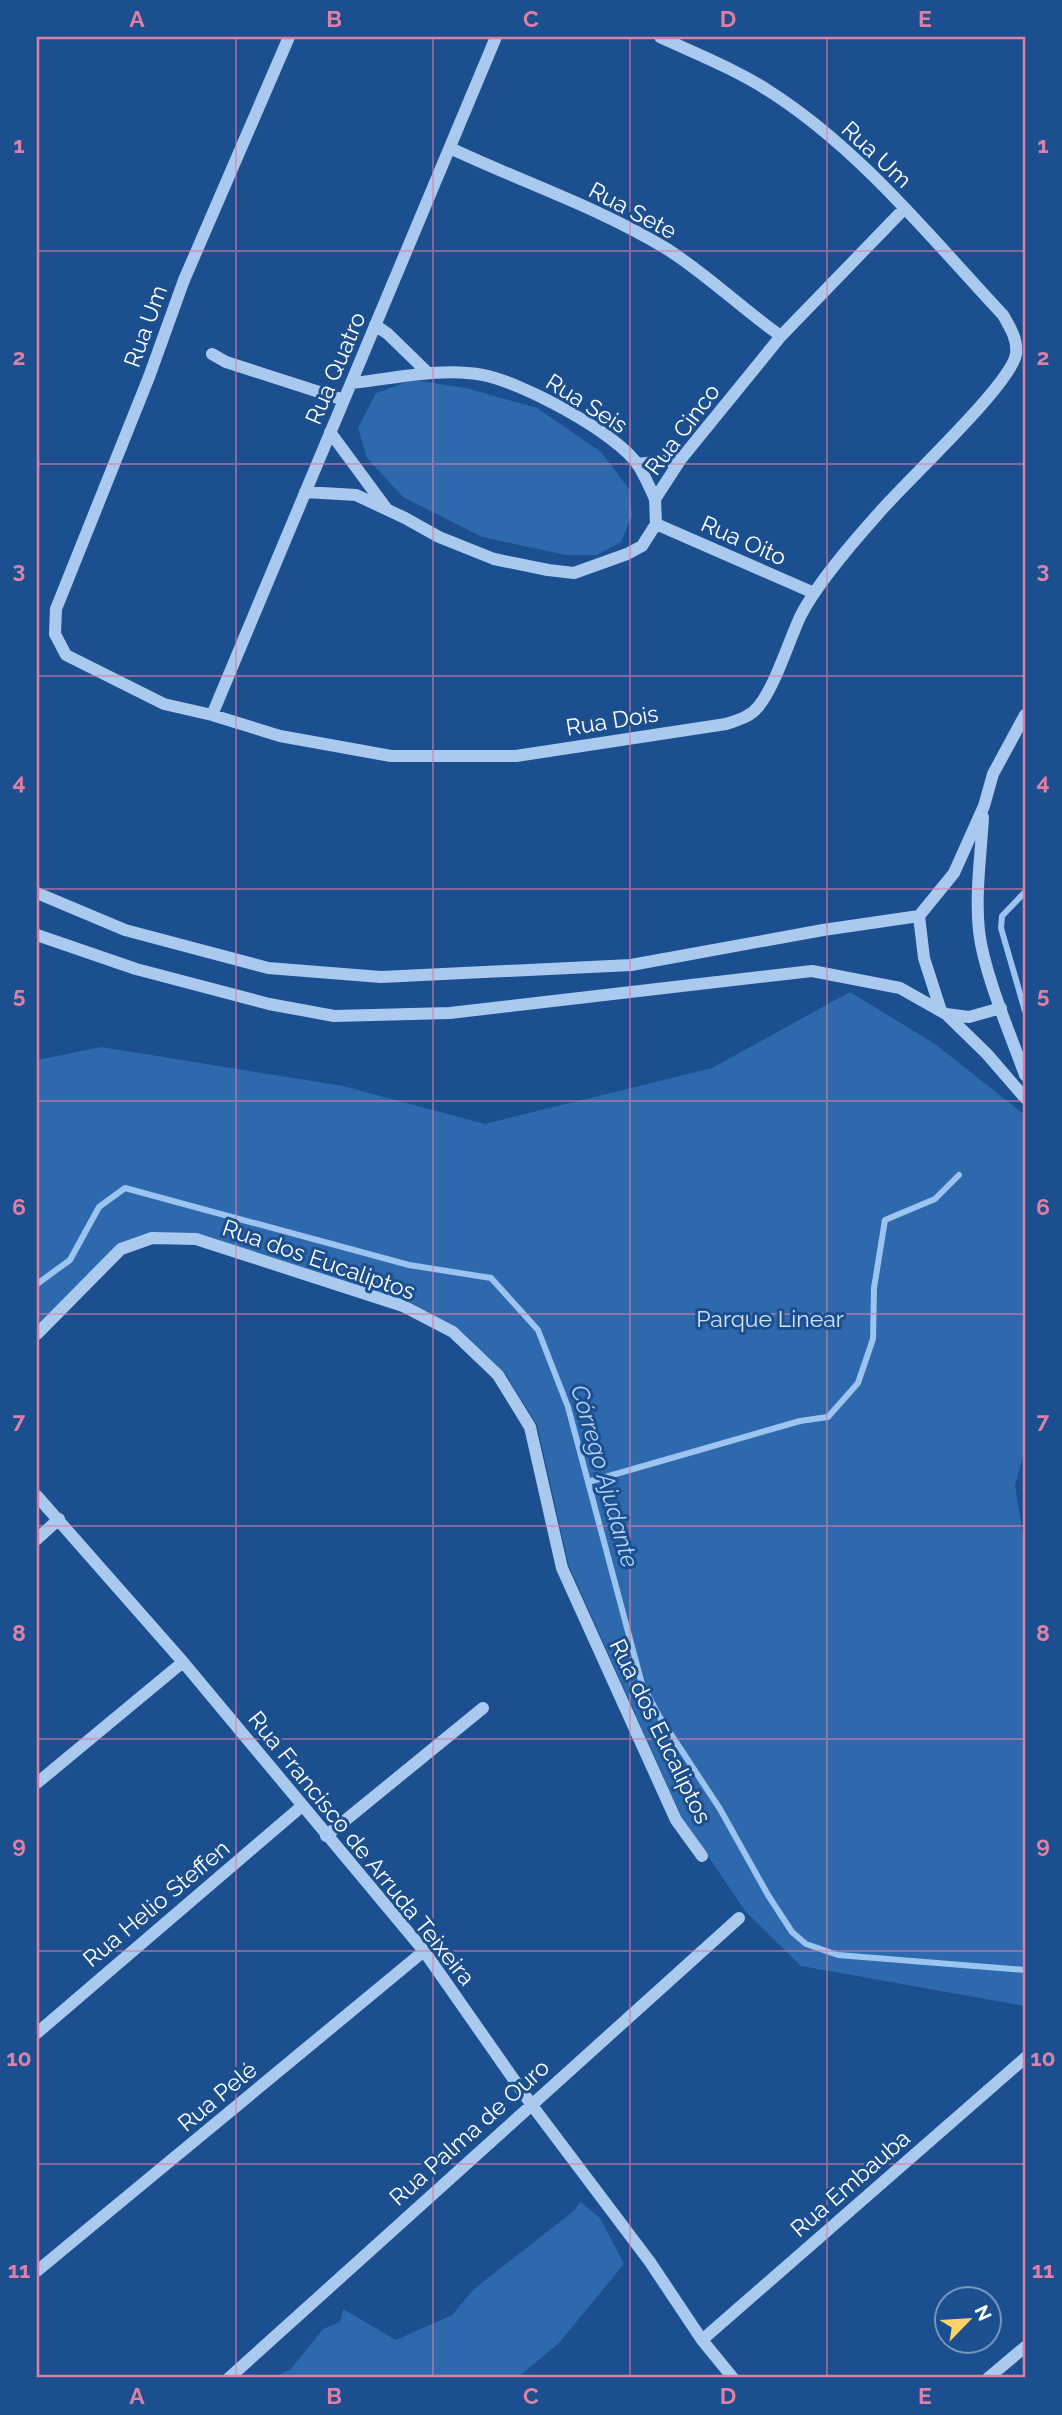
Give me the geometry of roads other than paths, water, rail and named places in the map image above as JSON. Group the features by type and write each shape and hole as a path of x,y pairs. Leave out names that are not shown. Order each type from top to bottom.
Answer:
{"street":[{"name":"Rua Um","path":"55,634 56,609 149,377 176,300 289,37"},
{"name":"Rua Quatro","path":"212,715 496,37"},
{"name":"Rua Um","path":"660,37 740,73 772,93 831,139 904,209 1003,315 1014,335 1016,353"},
{"name":"Rua Sete","path":"450,148 632,229 701,273 781,336"},
{"name":"Rua Cinco","path":"656,524 655,499 681,459 781,336 904,209"},
{"path":"375,326 388,334 428,373"},
{"name":"Rua Dois","path":"55,634 66,655 164,704 212,715 280,736 391,756 516,756 726,724 743,719 758,707 814,593 877,514 994,390 1012,367 1016,353"},
{"path":"212,354 226,362 344,400"},
{"name":"Rua Seis","path":"351,383 428,373 484,375 551,400 615,443 637,464 655,499"},
{"path":"330,432 388,511"},
{"name":"Rua Seis","path":"637,464 681,459"},
{"path":"305,492 356,495 405,517 439,537 494,559 574,573 642,546 656,524"},
{"name":"Rua Oito","path":"656,524 814,593"},
{"path":"37,893 125,930 268,968 381,977 631,965 824,930 870,925 919,916 954,873 984,806 993,774 1025,715"},
{"path":"984,806 977,901 979,932 984,956 1025,1075"},
{"path":"919,916 924,958 944,1012"},
{"path":"37,935 136,969 268,1004 334,1016 450,1013 812,971 900,988 944,1012 987,1054 1025,1098"},
{"path":"944,1012 969,1017 1002,1009"},
{"name":"Rua dos Eucaliptos","path":"37,1334 121,1250 152,1238 195,1239 403,1306 453,1332 498,1375 530,1427 562,1568 676,1820 702,1856"},
{"name":"Rua Francisco de Arruda Teixeira","path":"37,1496 183,1662 424,1951 531,2104 650,2262 702,2340 733,2378"},
{"path":"37,1539 59,1520"},
{"path":"37,1783 183,1662"},
{"path":"326,1836 483,1708"},
{"name":"Rua Helio Steffen","path":"37,2033 302,1806"},
{"name":"Rua Palma de Ouro","path":"229,2378 738,1918"},
{"name":"Rua Pelé","path":"37,2271 424,1951"},
{"name":"Rua Embauba","path":"702,2340 1025,2058"},
{"path":"988,2378 1025,2347"}],"waterway":[{"path":"1025,892 1002,916 1001,928 1025,1011"},
{"path":"588,1482 800,1421 828,1417 858,1383 873,1339 874,1288 885,1220 935,1199 959,1175"},
{"name":"Córrego Ajudante","path":"37,1284 70,1260 99,1207 125,1188 409,1265 491,1278 538,1330 568,1407 642,1684 792,1932 806,1944 838,1955 1025,1970"}],"park label":[{"name":"Parque Linear","path":"770,1318"}]}
